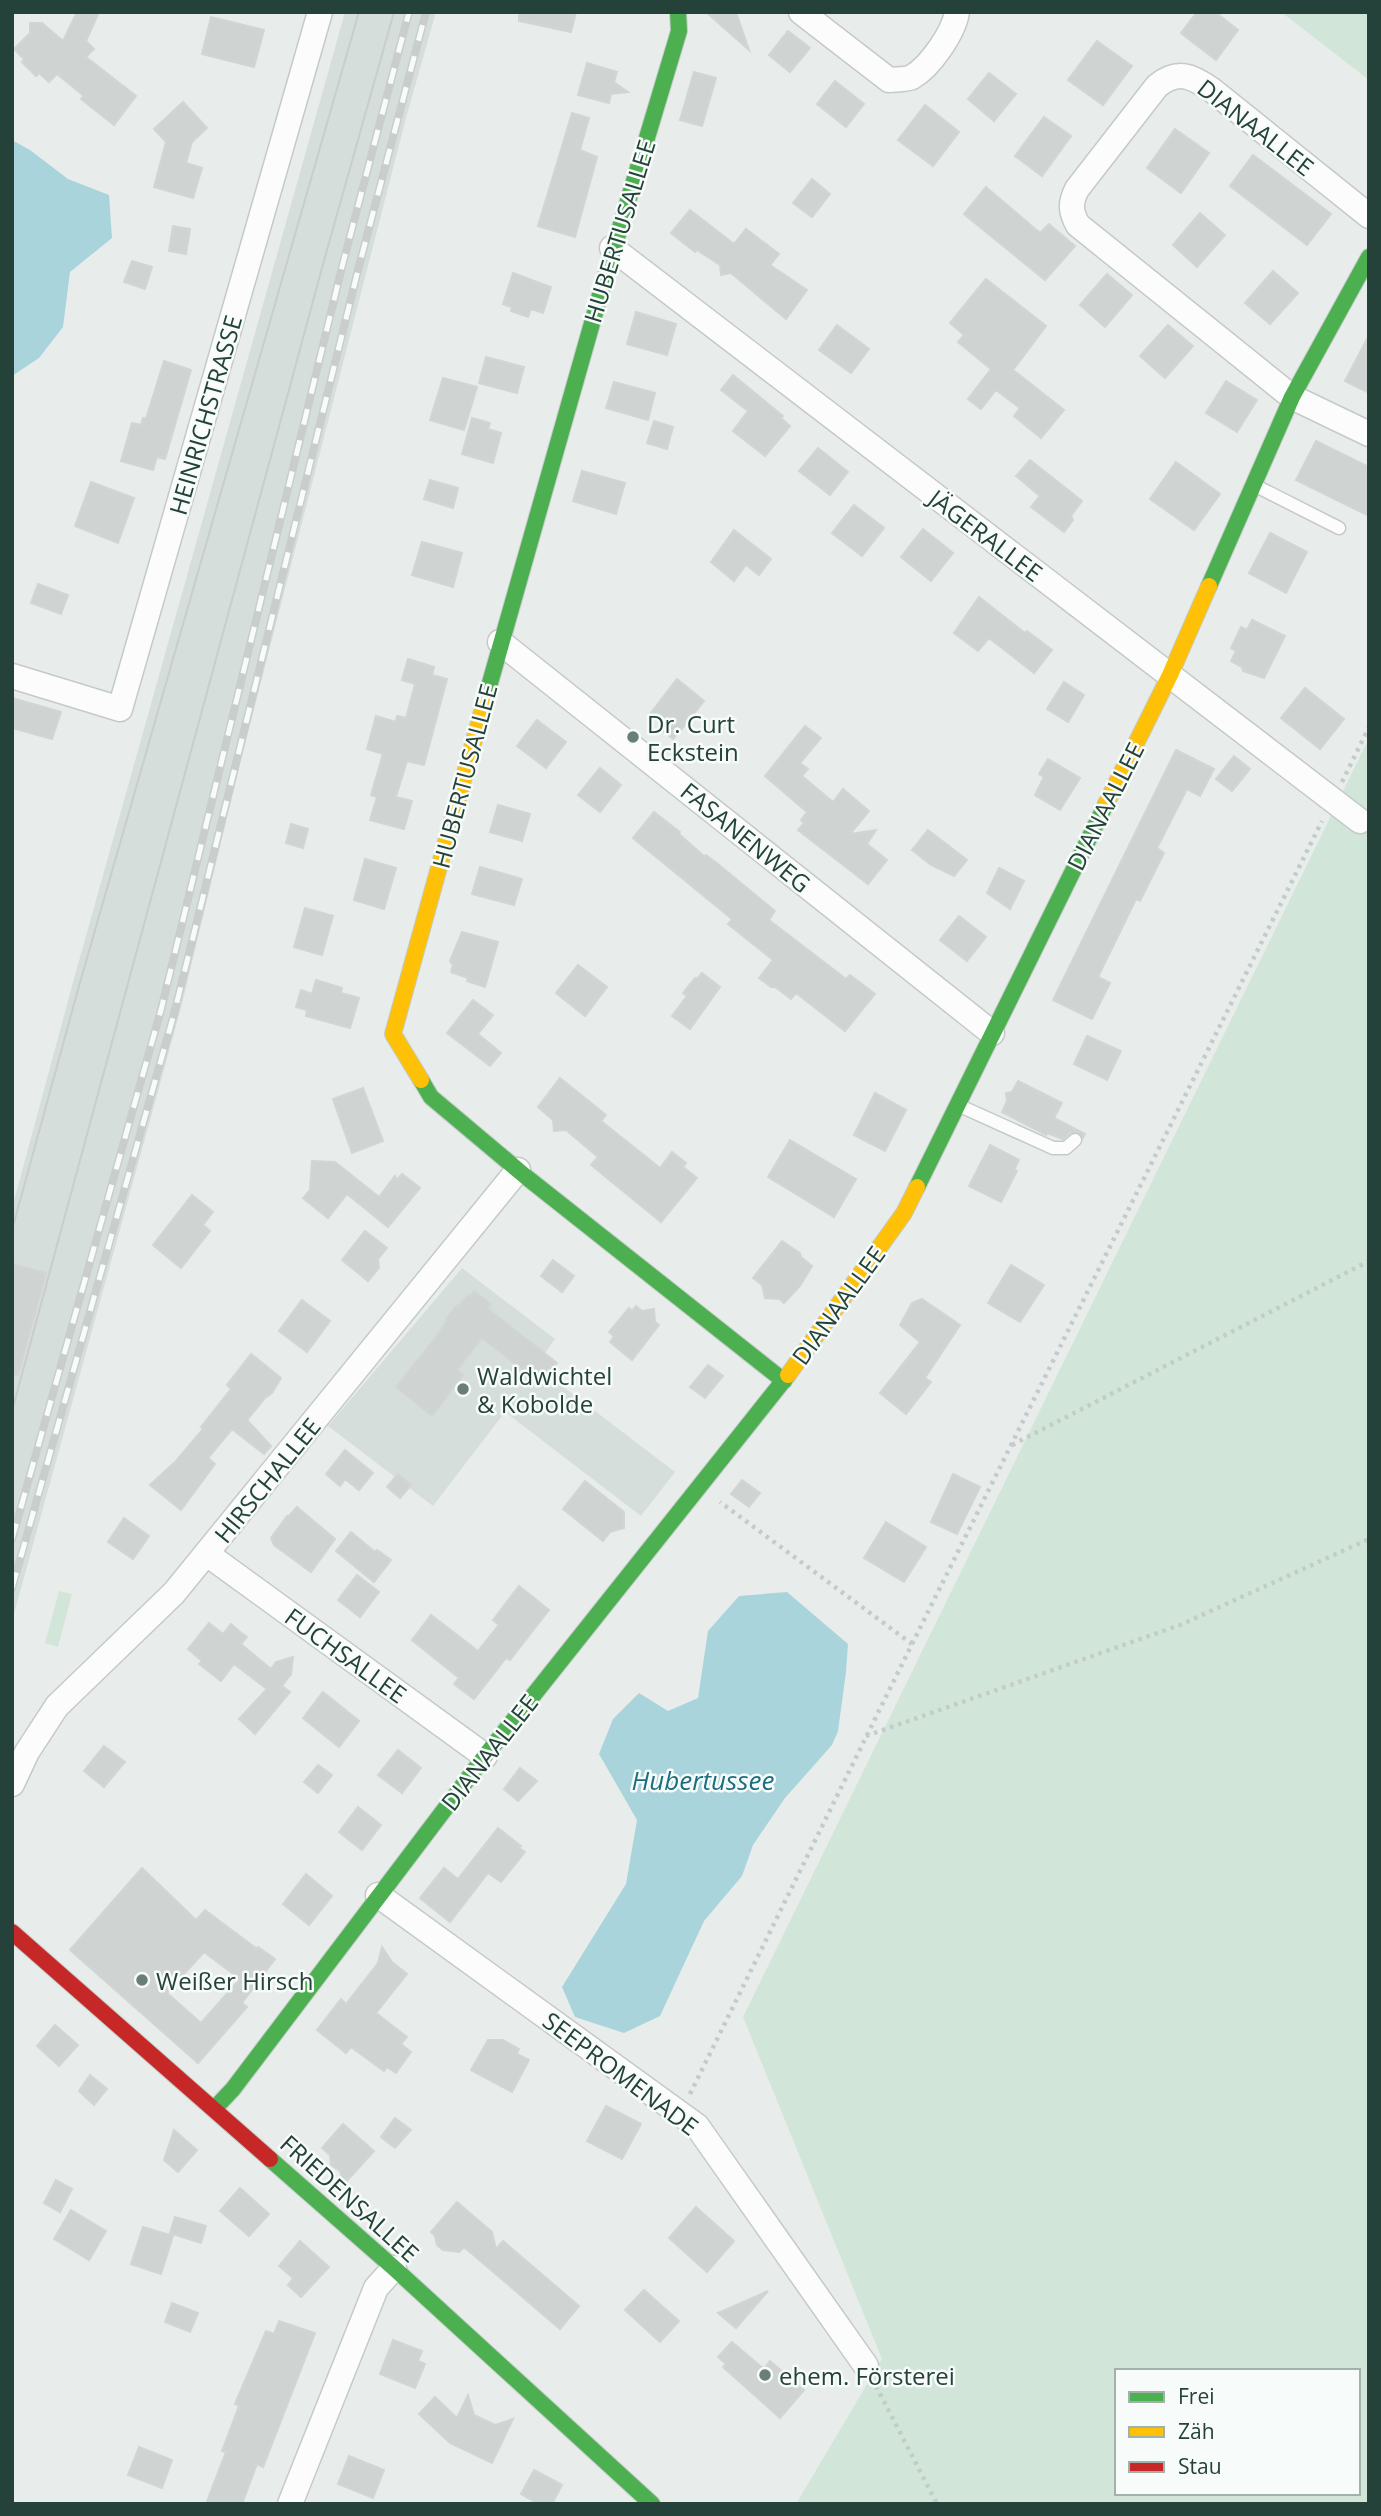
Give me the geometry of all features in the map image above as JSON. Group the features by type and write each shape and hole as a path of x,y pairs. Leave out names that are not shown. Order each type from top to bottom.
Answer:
{"street":[{"name":"HEINRICHSTRASSE","path":"12,676 120,709 320,12"},
{"name":"HUBERTUSALLEE","path":"678,12 679,31 612,248 500,642 393,1034 431,1097 518,1170 784,1381"},
{"path":"801,12 889,80 910,78 927,65 955,25 957,12"},
{"name":"DIANAALLEE","path":"1369,216 1212,90 1194,78 1181,76 1167,78 1157,86 1077,189 1071,201 1072,214 1078,225 1292,397 1369,434"},
{"name":"JÄGERALLEE","path":"612,248 1360,821"},
{"name":"DIANAALLEE","path":"215,2108 233,2089 485,1756 784,1381 904,1213 1170,675 1292,397 1369,257"},
{"name":"FASANENWEG","path":"500,642 992,1033"},
{"name":"HIRSCHALLEE","path":"12,1784 27,1752 57,1706 174,1592 518,1170"},
{"name":"FUCHSALLEE","path":"206,1554 485,1756"},
{"name":"SEEPROMENADE","path":"378,1895 697,2126 866,2366"},
{"name":"FRIEDENSALLEE","path":"12,1931 394,2268 652,2504"},
{"path":"290,2504 376,2288 394,2268"}],"lane":[{"path":"1254,485 1339,528"},
{"path":"957,1104 1053,1148 1066,1148 1075,1140"}],"path":[{"path":"680,2113 1369,727"},
{"path":"1010,1446 1369,1261"},
{"path":"700,1487 912,1644"},
{"path":"866,1736 1180,1625 1369,1539"},
{"path":"866,2366 937,2504"}],"shaded area":[{"path":"345,12 436,12 406,118 239,768 181,1008 12,1621 12,1208"},
{"name":"Waldwichtel & Kobolde","path":"462,1268 555,1339 536,1366 675,1472 641,1516 505,1412 433,1506 328,1426"}],"green space":[{"path":"1281,12 1369,12 1369,80"},
{"path":"1369,738 1369,2504 796,2504 882,2359 743,2017"},
{"path":"59,1591 72,1594 58,1647 45,1643"}],"water":[{"path":"12,140 68,179 109,195 112,238 70,272 63,327 39,358 12,376"},
{"name":"Hubertussee","path":"787,1592 848,1644 838,1731 832,1745 785,1798 753,1845 742,1876 704,1921 660,2016 624,2033 575,2017 562,1987 626,1884 637,1820 599,1754 613,1719 639,1693 668,1711 698,1698 708,1631 739,1596"}],"building":[{"path":"77,12 99,12 86,41 94,49 86,57 136,96 114,125 81,99 84,96 57,74 49,82 39,73 36,76 14,49 30,33 30,23 42,23 63,41"},
{"path":"519,12 576,12 571,32 519,21"},
{"path":"706,12 736,12 749,50"},
{"path":"1197,12 1215,12 1238,30 1216,60 1181,33"},
{"path":"211,17 264,30 254,67 202,54"},
{"path":"788,31 810,48 790,72 769,55"},
{"path":"1097,41 1132,66 1103,105 1068,80"},
{"path":"587,63 617,72 614,82 628,92 611,94 609,103 578,95"},
{"path":"694,72 716,78 702,126 680,120"},
{"path":"989,73 1016,94 994,121 968,99"},
{"path":"835,81 864,104 846,127 817,104"},
{"path":"183,102 207,128 192,142 186,163 202,168 193,198 154,187 166,142 154,129"},
{"path":"925,105 959,132 933,166 898,140"},
{"path":"572,113 589,118 580,150 597,157 575,237 538,226"},
{"path":"1044,117 1071,136 1042,176 1015,156"},
{"path":"1175,129 1209,153 1181,193 1147,168"},
{"path":"1253,155 1331,214 1307,245 1230,186"},
{"path":"812,179 830,194 812,217 793,203"},
{"path":"986,187 1040,233 1049,224 1075,246 1045,280 964,214"},
{"path":"690,210 734,244 746,229 779,254 770,265 807,290 786,319 731,273 721,275 720,265 697,250 695,252 671,233"},
{"path":"1200,213 1225,235 1197,267 1173,245"},
{"path":"173,226 190,229 186,254 169,251"},
{"path":"132,261 152,267 145,289 124,282"},
{"path":"1273,271 1298,293 1270,324 1245,303"},
{"path":"513,273 551,287 543,313 531,309 528,317 511,311 512,307 503,304"},
{"path":"1107,274 1132,295 1105,327 1080,305"},
{"path":"986,279 1046,326 1013,370 1064,410 1041,438 1014,416 1020,408 996,390 981,409 968,399 991,369 958,342 964,335 950,323"},
{"path":"636,312 676,324 667,355 627,344"},
{"path":"837,325 869,349 851,373 819,350"},
{"path":"1168,325 1193,346 1165,378 1140,356"},
{"path":"1369,335 1369,393 1345,381"},
{"path":"486,357 524,367 517,393 479,383"},
{"path":"164,361 191,370 165,459 157,457 153,470 121,461 132,423 141,425 143,418 146,419"},
{"path":"733,375 783,416 781,418 790,426 765,456 733,431 748,411 721,390"},
{"path":"443,378 477,387 464,430 430,420"},
{"path":"1226,381 1257,400 1237,432 1206,413"},
{"path":"614,382 655,393 648,420 606,408"},
{"path":"472,418 490,423 488,429 501,433 493,463 462,454"},
{"path":"654,421 673,427 667,449 647,443"},
{"path":"1316,441 1369,467 1369,516 1296,480"},
{"path":"818,448 848,472 830,495 799,471"},
{"path":"1030,460 1082,501 1064,532 1031,507 1040,496 1016,476"},
{"path":"1176,462 1220,494 1194,530 1150,499"},
{"path":"582,471 625,483 616,514 573,501"},
{"path":"430,480 458,488 453,508 424,499"},
{"path":"91,482 134,498 118,543 75,526"},
{"path":"854,505 884,528 862,556 832,533"},
{"path":"923,529 953,553 931,581 901,557"},
{"path":"734,530 771,559 759,575 746,565 734,581 711,562"},
{"path":"1270,533 1307,552 1286,593 1249,573"},
{"path":"422,542 462,553 453,587 412,575"},
{"path":"38,584 68,595 61,614 31,603"},
{"path":"979,597 1025,633 1027,631 1052,650 1034,673 989,638 978,651 954,633"},
{"path":"1252,620 1285,636 1264,678 1243,671 1242,667 1231,661 1236,651 1231,648 1241,627 1247,630"},
{"path":"408,659 434,667 432,675 447,679 424,765 407,761 396,797 412,801 404,829 370,820 377,797 371,795 383,754 367,749 376,716 396,722 397,716 406,718 415,684 402,680"},
{"path":"677,679 704,701 694,714 689,716 687,723 673,739 659,728 662,723 650,714"},
{"path":"1064,682 1084,695 1068,722 1047,709"},
{"path":"1305,688 1344,719 1320,749 1281,718"},
{"path":"12,698 61,712 52,739 12,728"},
{"path":"537,720 566,742 546,768 517,746"},
{"path":"805,726 821,738 800,763 808,769 802,776 833,802 843,789 869,811 850,834 876,830 867,844 887,860 868,884 798,830 804,823 801,820 807,812 765,776"},
{"path":"1176,750 1214,769 1200,796 1187,789 1157,848 1164,853 1140,901 1136,899 1098,977 1110,983 1092,1019 1053,1000"},
{"path":"1234,756 1250,769 1232,791 1216,779"},
{"path":"1048,759 1080,778 1060,810 1035,795 1044,777 1039,774"},
{"path":"600,768 621,785 600,812 578,795"},
{"path":"498,805 530,814 522,841 490,832"},
{"path":"654,812 680,832 679,834 705,857 706,855 718,864 775,911 769,920 846,979 850,975 875,994 845,1031 796,993 791,999 759,978 773,960 728,924 732,919 633,838"},
{"path":"291,824 308,829 303,848 286,843"},
{"path":"928,830 967,860 954,876 931,865 912,850"},
{"path":"365,859 396,868 384,909 354,900"},
{"path":"480,867 522,879 514,905 472,894"},
{"path":"999,868 1024,881 1010,909 987,893"},
{"path":"305,908 333,916 322,955 294,947"},
{"path":"959,916 986,937 967,961 940,940"},
{"path":"462,932 498,942 485,987 451,972 453,965 450,961"},
{"path":"578,965 607,987 585,1016 556,993"},
{"path":"702,973 720,987 690,1029 672,1016 687,996 683,993"},
{"path":"316,980 342,988 341,993 359,998 350,1028 306,1016 307,1010 296,1007 301,990 312,994"},
{"path":"473,1000 493,1015 478,1034 501,1053 490,1066 447,1033"},
{"path":"1087,1036 1121,1051 1107,1080 1074,1064"},
{"path":"560,1078 606,1115 601,1121 660,1168 672,1152 686,1163 683,1167 697,1178 661,1222 591,1165 598,1157 566,1130 554,1131 553,1120 538,1107"},
{"path":"1018,1081 1062,1103 1054,1118 1085,1134 1083,1138 1077,1132 1070,1133 1063,1139 1047,1133 1046,1135 1002,1112 1007,1101 1006,1093 1012,1092"},
{"path":"363,1088 383,1141 352,1153 333,1099"},
{"path":"875,1093 906,1110 885,1151 854,1135"},
{"path":"790,1140 856,1179 834,1217 768,1177"},
{"path":"990,1145 1019,1160 1014,1170 1017,1171 1001,1202 969,1186"},
{"path":"312,1161 335,1162 379,1197 395,1176 397,1180 402,1174 420,1188 388,1227 347,1194 328,1218 303,1198 310,1190"},
{"path":"192,1195 213,1212 203,1225 210,1231 181,1268 153,1245"},
{"path":"365,1231 387,1248 378,1259 379,1268 368,1281 342,1260"},
{"path":"782,1241 800,1253 812,1266 800,1286 784,1303 780,1299 765,1298 762,1285 753,1278"},
{"path":"553,1260 574,1276 562,1292 541,1276"},
{"path":"12,1264 46,1273 18,1375 12,1374"},
{"path":"1011,1265 1044,1285 1020,1322 988,1303"},
{"path":"474,1291 491,1304 487,1308 557,1363 541,1384 482,1338 457,1370 463,1375 432,1416 396,1387 439,1333 457,1305"},
{"path":"922,1299 960,1325 925,1378 931,1382 906,1414 880,1393 920,1342 900,1325 912,1303"},
{"path":"302,1300 330,1321 307,1352 279,1331"},
{"path":"636,1306 642,1311 654,1309 655,1322 659,1325 632,1360 610,1342 614,1336 609,1332 629,1308 632,1311"},
{"path":"251,1354 281,1378 272,1393 247,1420 271,1446 264,1454 232,1429 208,1458 215,1464 181,1510 150,1485 176,1461 203,1429 201,1427 231,1389 227,1385"},
{"path":"708,1365 723,1376 705,1398 690,1387"},
{"path":"345,1450 373,1473 359,1490 345,1479 340,1486 326,1474"},
{"path":"398,1474 411,1485 400,1498 387,1487"},
{"path":"953,1474 980,1487 957,1534 931,1522"},
{"path":"742,1480 760,1493 749,1507 731,1494"},
{"path":"585,1481 624,1512 624,1528 610,1532 603,1541 563,1509"},
{"path":"297,1507 335,1539 311,1572 274,1545 271,1538"},
{"path":"124,1518 149,1536 133,1559 108,1542"},
{"path":"886,1522 926,1547 904,1582 864,1558"},
{"path":"351,1532 375,1552 377,1550 391,1560 374,1582 336,1551"},
{"path":"357,1575 379,1592 360,1617 338,1600"},
{"path":"519,1586 549,1610 510,1660 506,1658 474,1699 454,1684 459,1678 412,1640 431,1615 478,1651 499,1625 493,1620"},
{"path":"209,1623 223,1634 231,1624 247,1637 241,1644 271,1669 276,1662 293,1657 291,1674 282,1686 290,1692 255,1734 239,1719 267,1689 234,1664 221,1681 199,1664 202,1661 188,1649"},
{"path":"323,1692 359,1721 339,1747 303,1718"},
{"path":"104,1746 125,1762 104,1787 84,1771"},
{"path":"398,1750 421,1768 402,1793 378,1775"},
{"path":"318,1765 332,1775 318,1793 304,1782"},
{"path":"520,1768 537,1781 518,1801 504,1789"},
{"path":"358,1807 381,1825 362,1850 339,1832"},
{"path":"498,1828 525,1852 501,1882 488,1873 450,1922 420,1898 444,1868 458,1879"},
{"name":"Weißer Hirsch","path":"142,1868 196,1920 205,1910 257,1949 258,1947 275,1959 242,2003 247,2007 198,2063 70,1950","holes":["204,1952 240,1979 201,2023 167,1993"]},
{"path":"306,1874 332,1896 309,1925 283,1904"},
{"path":"382,1947 392,1962 407,1974 376,2013 407,2037 401,2044 411,2052 396,2073 387,2067 384,2071 351,2047 346,2053 317,2030 341,1999 346,2004 378,1963"},
{"path":"55,2025 78,2045 59,2066 37,2046"},
{"path":"488,2040 503,2040 519,2049 517,2054 529,2060 512,2092 471,2070"},
{"path":"90,2075 107,2089 94,2105 79,2091"},
{"path":"606,2106 641,2124 622,2159 587,2141"},
{"path":"395,2118 411,2130 395,2148 381,2137"},
{"path":"343,2124 374,2151 344,2184 340,2171 331,2165 330,2155 322,2148"},
{"path":"174,2130 197,2150 178,2172 164,2160"},
{"path":"56,2180 72,2189 60,2212 44,2203"},
{"path":"240,2188 269,2214 249,2236 220,2211"},
{"path":"457,2202 492,2232 496,2249 503,2241 579,2306 560,2329 464,2247 459,2252 443,2250 437,2245 431,2232"},
{"path":"696,2207 734,2241 707,2272 669,2238"},
{"path":"71,2210 106,2231 89,2260 54,2239"},
{"path":"175,2217 206,2226 201,2243 170,2233"},
{"path":"143,2227 173,2236 161,2274 131,2264"},
{"path":"300,2241 329,2267 301,2297 288,2285 293,2278 279,2266"},
{"path":"644,2290 679,2321 660,2342 625,2310"},
{"path":"768,2291 736,2328 718,2313"},
{"path":"172,2303 198,2313 190,2332 165,2322"},
{"path":"279,2321 315,2333 263,2467 257,2464 242,2504 206,2504 226,2452 222,2451 239,2406 235,2404 266,2331 274,2334"},
{"path":"393,2340 422,2351 418,2361 425,2364 415,2388 380,2374"},
{"name":"ehem. Försterei","path":"732,2342 764,2369 770,2361 804,2390 780,2418 723,2367 726,2364 718,2357"},
{"path":"468,2395 474,2415 495,2425 513,2419 492,2463 450,2443 419,2414 435,2397 457,2418"},
{"path":"139,2447 172,2460 162,2488 128,2475"},
{"path":"349,2456 384,2470 373,2498 338,2484"},
{"path":"534,2470 562,2485 552,2504 539,2504 521,2494"}],"tram line":[{"path":"12,1230 79,986 359,12"},
{"path":"12,1411 394,12"}],"railway":[{"path":"12,1539 161,1010 343,263 409,12"},
{"path":"12,1588 174,1014 358,270 426,12"}],"traffic: fast":[{"path":"486,697 604,281 679,31 678,12"},
{"path":"1209,586 1292,397 1369,257"},
{"path":"917,1187 1106,804"},
{"path":"421,1080 431,1097 525,1176 784,1381"},
{"path":"215,2108 233,2089 485,1756 788,1375"},
{"path":"270,2159 394,2268 652,2504"}],"traffic: slow":[{"path":"1106,804 1170,675 1209,586"},
{"path":"421,1080 393,1034 486,697"},
{"path":"788,1375 904,1213 917,1187"}],"traffic: jam":[{"path":"12,1932 270,2159"}],"place":[{"name":"Dr. Curt Eckstein","path":"633,737"},
{"name":"Waldwichtel & Kobolde","path":"463,1389"},
{"name":"Weißer Hirsch","path":"142,1980"},
{"name":"ehem. Försterei","path":"765,2375"}]}
